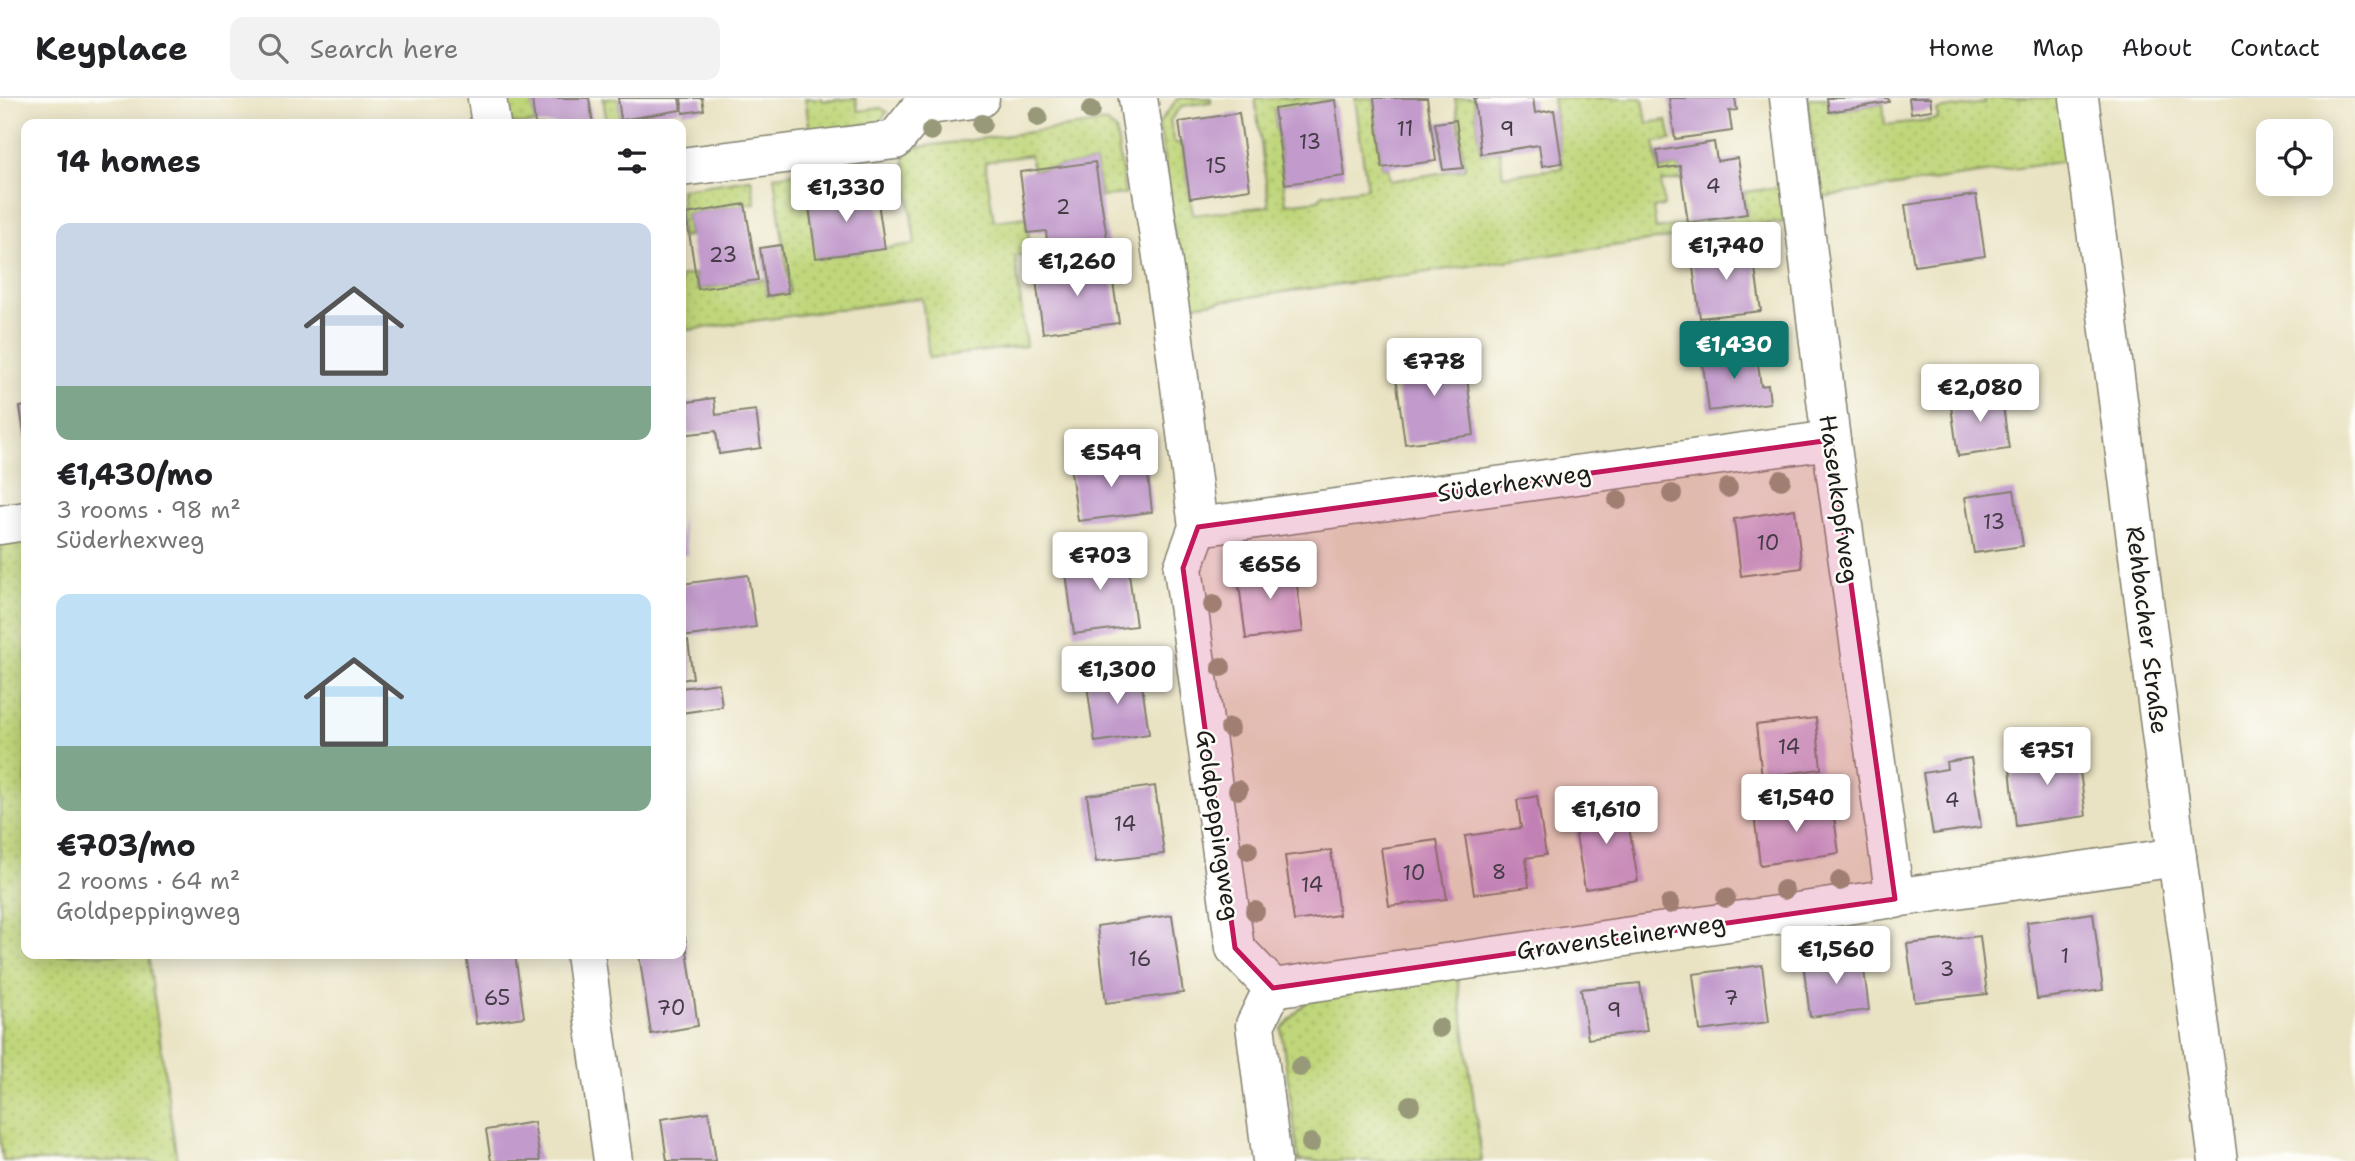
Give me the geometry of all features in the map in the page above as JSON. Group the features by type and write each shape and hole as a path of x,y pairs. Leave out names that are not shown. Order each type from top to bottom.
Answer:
{"street":[{"path":"487,98 490,119"},
{"path":"686,166 895,141 922,106 980,98"},
{"name":"Goldpeppingweg","path":"1138,98 1172,323 1198,527 1183,568 1235,948 1273,988"},
{"name":"Hasenkopfweg","path":"1788,98 1831,440 1895,899"},
{"name":"Rehbacher Straße","path":"2079,98 2218,1161"},
{"name":"Süderhexweg","path":"1198,527 1831,440"},
{"path":"0,524 21,522"},
{"name":"Gravensteinerweg","path":"1273,988 2177,857"},
{"path":"586,959 612,1161"},
{"path":"1272,1161 1255,1025 1273,988"}],"highlighted area":[{"path":"1831,440 1895,899 1273,988 1235,948 1183,568 1198,527"}],"green space":[{"path":"506,98 532,98 534,119 509,119"},
{"path":"603,98 618,98 621,119 606,119"},
{"path":"805,98 822,98 823,101 856,98 858,111 881,108 887,112 879,123 810,133"},
{"path":"1178,98 1211,98 1211,102 1182,106 1170,120 1174,143 1182,143 1193,215 1269,206 1255,98 1330,98 1330,101 1274,109 1286,204 1318,200 1323,194 1367,188 1355,98 1374,98 1382,168 1388,167 1390,181 1465,169 1455,98 1474,98 1481,154 1500,151 1503,176 1562,168 1553,98 1643,98 1647,123 1667,120 1671,140 1654,142 1659,169 1680,166 1682,179 1661,182 1664,206 1653,208 1656,229 1747,214 1744,192 1780,187 1784,222 1185,306 1159,123"},
{"path":"1807,98 1828,98 1830,112 1883,103 1885,125 1938,119 1937,110 1985,103 1985,98 2064,98 2073,160 1821,197"},
{"path":"653,115 653,119 627,119"},
{"path":"1106,122 1116,130 1125,194 1101,197 1095,162 1033,170 1030,155 985,162 994,221 1026,217 1031,254 1015,256 1026,346 929,358 922,298 686,330 686,275 695,274 698,289 765,279 767,296 790,293 774,176 830,168 833,195 808,199 817,258 915,244 904,158 912,148"},
{"path":"751,179 755,203 686,214 686,188"},
{"path":"686,214 689,236 686,236"},
{"path":"21,522 21,959 149,959 177,1161 3,1161 0,1140 0,525"},
{"path":"1457,976 1482,1161 1299,1161 1281,1029 1312,996"}],"building":[{"path":"532,98 589,98 592,119 534,119"},
{"path":"618,98 679,98 681,110 621,119"},
{"path":"681,98 702,98 704,110 683,113"},
{"path":"1374,98 1427,98 1436,161 1382,168"},
{"path":"1474,98 1533,98 1535,113 1554,110 1562,163 1542,166 1539,145 1481,154"},
{"path":"1669,98 1735,98 1737,110 1729,111 1732,131 1675,139"},
{"path":"1827,98 1888,98 1889,102 1829,112"},
{"path":"1909,98 1930,98 1932,110 1911,113"},
{"path":"1335,100 1345,176 1285,184 1274,109"},
{"path":"1239,113 1250,189 1190,198 1179,122"},
{"path":"1456,120 1463,168 1443,170 1435,123"},
{"path":"1714,142 1717,161 1738,158 1747,214 1688,223 1680,166 1659,169 1657,151"},
{"path":"1095,162 1108,244 1048,252 1046,231 1028,233 1020,172"},
{"path":"876,189 885,249 816,258 808,199"},
{"path":"1976,195 1985,256 1914,266 1905,205"},
{"path":"745,204 758,280 698,289 686,214"},
{"path":"781,245 788,293 767,296 760,248"},
{"path":"1752,247 1761,311 1700,318 1691,254"},
{"path":"1110,262 1119,323 1043,333 1035,272"},
{"path":"1756,350 1761,386 1768,385 1770,403 1709,411 1702,357"},
{"path":"1464,353 1474,435 1405,444 1394,362"},
{"path":"2001,391 2009,449 1958,456 1950,399"},
{"path":"714,398 716,415 756,410 761,448 719,454 716,431 686,434 686,402"},
{"path":"1146,457 1152,512 1078,521 1070,465"},
{"path":"2014,490 2023,546 1974,553 1965,497"},
{"path":"1795,509 1802,568 1741,576 1734,519"},
{"path":"1126,551 1136,626 1074,634 1064,558"},
{"path":"1294,562 1303,632 1246,639 1237,569"},
{"path":"748,575 756,627 686,636 686,583"},
{"path":"686,641 693,678 686,679"},
{"path":"1140,671 1149,734 1095,742 1086,678"},
{"path":"719,683 722,707 686,712 686,687"},
{"path":"1816,718 1821,769 1762,777 1756,725"},
{"path":"2077,749 2086,816 2016,826 2009,758"},
{"path":"1971,758 1981,827 1933,834 1923,773 1947,769 1946,762"},
{"path":"1155,786 1164,854 1096,862 1087,795"},
{"path":"1537,796 1546,855 1526,858 1529,887 1474,894 1465,836 1521,828 1517,800"},
{"path":"1624,798 1638,881 1585,889 1573,818 1596,814 1594,803"},
{"path":"1832,803 1839,853 1760,865 1754,814"},
{"path":"1437,840 1447,899 1389,906 1381,848"},
{"path":"1331,850 1339,915 1294,921 1285,856"},
{"path":"2093,913 2103,990 2037,999 2027,922"},
{"path":"1172,915 1183,993 1106,1003 1097,926"},
{"path":"1980,936 1987,994 1915,1002 1907,944"},
{"path":"686,944 698,1026 651,1034 640,959 686,959"},
{"path":"1862,954 1869,1010 1810,1017 1803,962"},
{"path":"467,959 516,959 524,1017 476,1024"},
{"path":"1762,965 1769,1022 1700,1031 1693,974"},
{"path":"1640,983 1647,1031 1588,1039 1581,989"},
{"path":"709,1112 716,1161 667,1161 661,1119"},
{"path":"534,1122 540,1161 491,1161 486,1130"}]}
